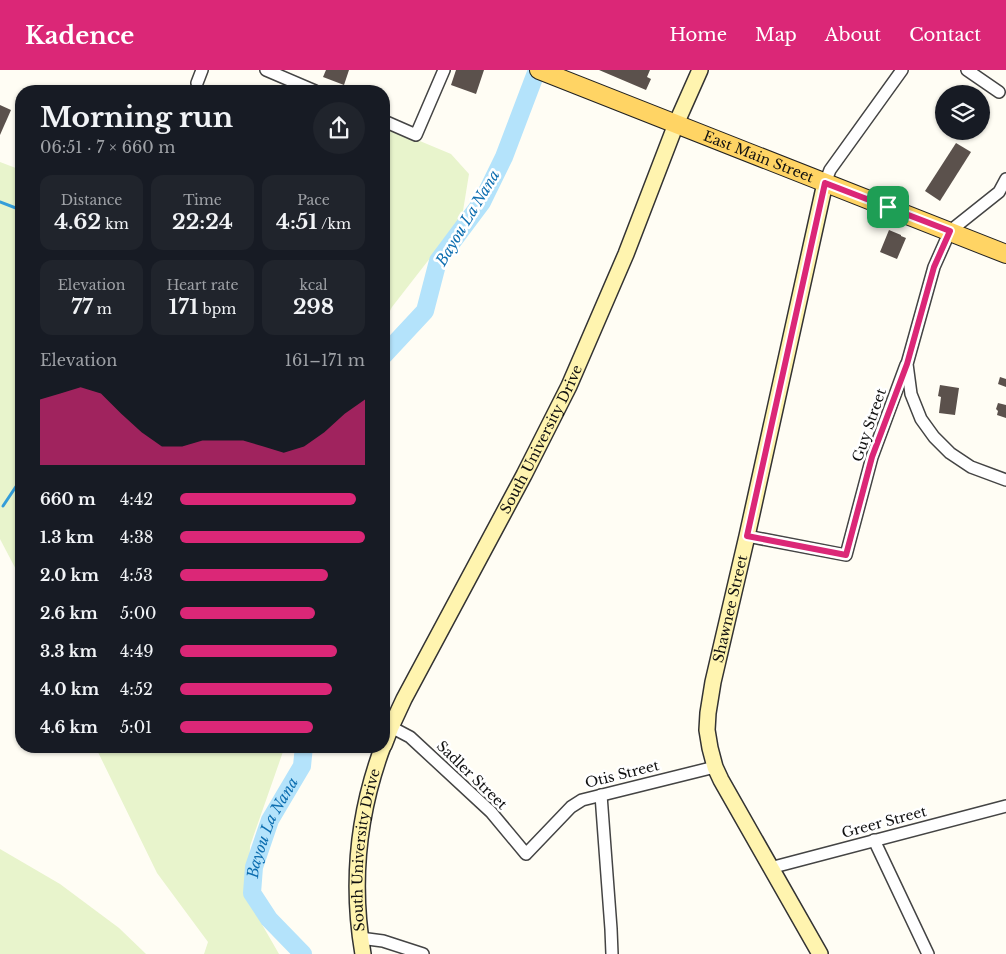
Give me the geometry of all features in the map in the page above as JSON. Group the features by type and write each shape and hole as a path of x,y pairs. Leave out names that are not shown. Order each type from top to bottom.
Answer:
{"main road":[{"name":"East Main Street","path":"539,70 1006,254"},
{"name":"South University Drive","path":"390,727 569,386 626,254 676,124 700,70"},
{"name":"Shawnee Street","path":"820,954 720,780 710,748 707,730 713,682 825,183"},
{"name":"South University Drive","path":"363,954 357,904 357,870 366,804 381,753"}],"street":[{"path":"197,83 202,70"},
{"path":"266,70 301,85"},
{"path":"390,124 416,135 444,70"},
{"path":"825,183 830,170 902,70"},
{"path":"967,70 999,92"},
{"path":"950,231 999,192 1006,179"},
{"name":"Guy Street","path":"747,536 846,555 872,457 907,364 934,267 950,231"},
{"path":"907,364 911,394 921,419 934,438 950,453 971,467 1006,480"},
{"name":"Sadler Street","path":"390,727 410,737 491,812 526,854"},
{"name":"Otis Street","path":"526,854 571,808 582,800 715,766"},
{"path":"601,795 612,954"},
{"name":"Greer Street","path":"770,868 1005,807"},
{"path":"874,840 928,954"},
{"path":"360,938 383,941 423,954"}],"green space":[{"path":"390,129 451,154 469,174 462,217 390,311"},
{"path":"0,162 15,168 15,568 0,539"},
{"path":"98,753 283,753 250,846 248,900 279,954 204,954 208,942 157,873"},
{"path":"0,849 60,884 119,928 146,954 0,954"}],"building":[{"path":"326,70 349,70 344,85 323,77"},
{"path":"456,70 484,70 476,94 451,85"},
{"path":"599,70 650,70 647,77 651,79 646,90"},
{"path":"0,105 11,110 0,135"},
{"path":"956,143 971,152 940,201 925,191"},
{"path":"889,230 906,238 897,259 880,252"},
{"path":"1000,377 1006,379 1006,387 998,384"},
{"path":"940,385 959,388 955,415 939,413 941,397 938,396"},
{"path":"998,403 1006,405 1006,418 997,415"}],"waterway":[{"name":"Bayou La Nana","path":"390,349 425,311 438,261 482,202 504,157 537,70"},
{"path":"0,202 15,208"},
{"path":"3,506 15,488"},
{"name":"Bayou La Nana","path":"303,753 302,766 270,820 254,867 252,893 269,919 303,954"}],"route":[{"path":"825,183 888,207 950,231 934,267 907,364 872,457 846,555 747,536 825,183"}]}
